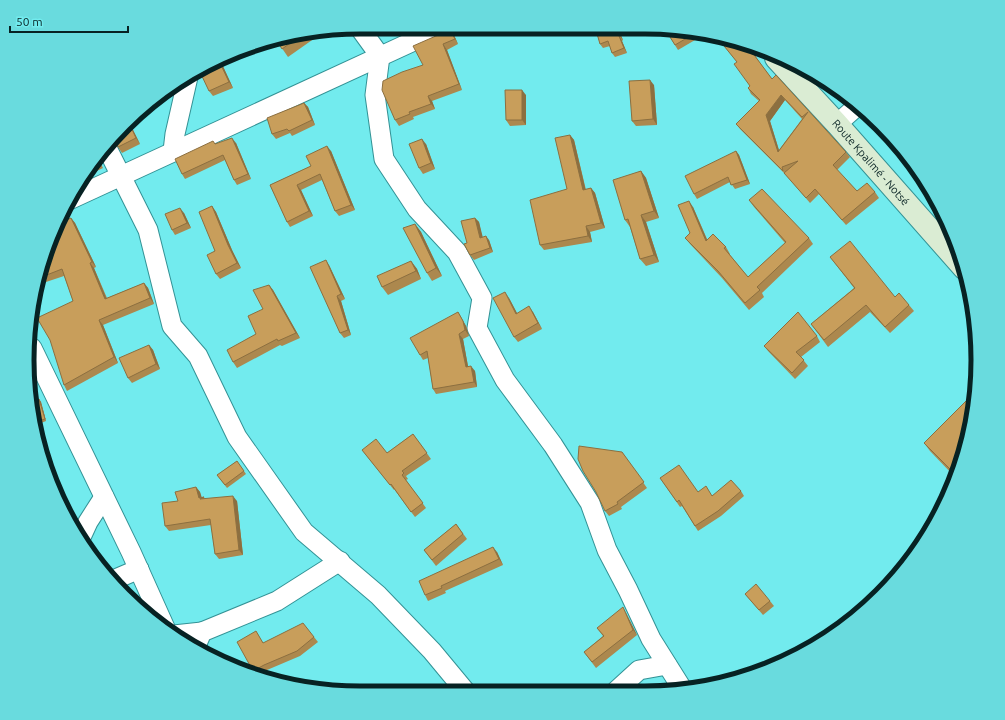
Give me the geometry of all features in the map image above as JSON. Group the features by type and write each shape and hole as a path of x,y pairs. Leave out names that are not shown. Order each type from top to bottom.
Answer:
{"main road":[{"name":"Route Kpalimé - Notsé","path":"782,65 837,124 955,257"}],"street":[{"path":"364,34 380,56 375,95 384,159 417,209 457,252 482,298 476,328 505,380 553,445 590,503 607,550 628,590 651,640 679,684"},
{"path":"79,195 429,34"},
{"path":"173,151 175,134 186,85"},
{"path":"837,124 853,109"},
{"path":"109,152 148,230 172,326 198,356 237,437 304,532 340,561 378,595 432,651 461,686"},
{"path":"34,353 139,569 161,618"},
{"path":"83,532 104,497"},
{"path":"198,640 277,601 340,561"},
{"path":"118,578 139,569"},
{"path":"621,686 639,670 667,665"}],"building":[{"path":"440,34 452,34 455,39 443,44 459,84 428,96 431,104 409,112 410,114 395,120 382,90 383,81 402,72 423,65 413,46"},
{"path":"597,34 619,34 624,48 612,53 608,41 600,44"},
{"path":"669,35 688,37 675,45"},
{"path":"294,41 282,49 279,44"},
{"path":"722,43 752,52 772,79 776,75 846,152 833,165 857,191 867,183 875,192 842,220 815,189 806,198 784,173 798,161 782,167 783,171 736,124 760,100 748,88 750,86 734,64 737,62","holes":["781,95 802,117 808,112 778,152 766,115"]},
{"path":"221,66 229,82 209,91 202,76"},
{"path":"650,80 653,119 632,121 629,81"},
{"path":"505,90 522,90 522,120 506,120"},
{"path":"304,103 312,120 289,131 287,129 272,134 267,118"},
{"path":"131,127 136,138 118,147 116,144"},
{"path":"570,135 583,190 591,188 601,223 586,226 588,236 540,245 530,200 567,189 555,138"},
{"path":"232,138 248,174 234,180 223,155 182,174 175,159 213,141 215,144"},
{"path":"422,139 431,163 419,168 409,144"},
{"path":"327,146 351,205 335,211 320,174 297,185 309,211 287,222 270,185 311,166 306,156"},
{"path":"736,151 747,180 731,185 728,177 694,194 685,176"},
{"path":"641,171 654,211 641,215 654,255 640,259 628,219 625,220 613,180"},
{"path":"762,189 809,238 757,287 760,290 745,303 718,271 685,238 690,233 678,205 689,201 706,241 713,234 726,247 724,248 748,277 786,242 749,200"},
{"path":"212,206 237,263 216,274 207,255 215,251 199,212"},
{"path":"180,208 187,223 172,230 165,214"},
{"path":"71,218 92,262 90,263 105,299 144,283 150,298 99,320 114,357 64,385 50,340 37,318 73,301 62,269 45,276 51,255 66,220"},
{"path":"475,218 480,238 486,236 490,248 470,255 464,244 467,243 461,221"},
{"path":"415,224 436,268 427,273 403,228"},
{"path":"850,241 895,297 899,293 909,305 885,327 866,305 824,340 811,324 855,288 830,257"},
{"path":"326,260 341,294 337,296 348,330 340,333 310,267"},
{"path":"411,261 416,271 382,287 377,276"},
{"path":"269,285 296,333 278,341 277,339 233,362 227,350 256,334 248,316 263,309 253,290"},
{"path":"505,292 516,314 529,306 538,323 514,337 493,298"},
{"path":"458,312 463,321 465,330 459,334 466,367 471,366 474,382 433,389 427,351 420,355 410,338"},
{"path":"798,312 817,336 796,352 804,360 792,373 764,346"},
{"path":"149,345 156,364 128,378 119,358"},
{"path":"39,399 45,419 40,421 37,403 37,400"},
{"path":"968,399 965,424 952,471 924,443"},
{"path":"413,434 427,453 402,471 404,473 402,475 423,503 411,512 391,484 390,485 362,450 376,439 387,453"},
{"path":"579,446 622,452 644,482 617,502 618,504 605,511 578,459"},
{"path":"237,461 244,471 225,485 217,475"},
{"path":"679,465 698,492 706,486 712,496 731,480 741,491 718,511 695,526 679,500 677,502 660,478"},
{"path":"196,487 199,498 204,497 200,499 233,496 239,550 215,554 210,519 165,526 162,503 178,501 175,492"},
{"path":"456,524 463,534 432,560 424,550"},
{"path":"493,547 499,559 425,595 419,581"},
{"path":"756,584 770,601 759,610 745,594"},
{"path":"623,607 633,630 592,662 584,652 604,636 597,628"},
{"path":"303,623 314,637 297,651 256,669 251,667 237,642 256,631 263,643"}]}
